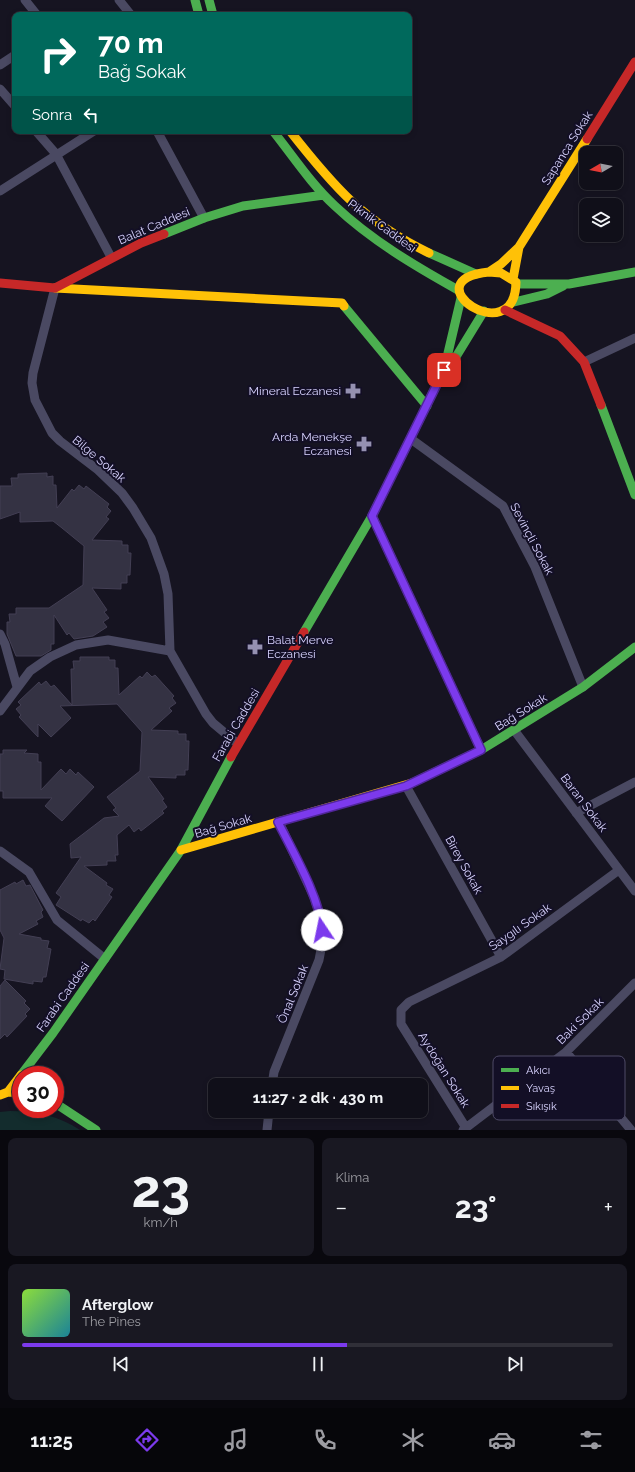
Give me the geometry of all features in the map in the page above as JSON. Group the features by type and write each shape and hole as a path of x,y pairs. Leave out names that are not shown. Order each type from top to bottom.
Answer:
{"street":[{"path":"24,0 34,12"},
{"path":"119,0 129,12"},
{"path":"195,0 198,12"},
{"path":"209,0 212,12"},
{"path":"0,65 12,57"},
{"name":"Sapanca Sokak","path":"490,272 502,264 518,247 635,62"},
{"path":"0,89 12,103"},
{"path":"39,134 56,154 112,258"},
{"path":"0,191 89,134"},
{"path":"159,134 204,218"},
{"name":"Piknik Caddesi","path":"275,134 324,195 346,216 370,234 460,294"},
{"name":"Piknik Caddesi","path":"292,134 332,184 376,223 442,260 476,274"},
{"name":"Balat Caddesi","path":"55,288 141,243 204,218 243,206 324,195"},
{"name":"Sapanca Sokak","path":"514,282 518,247"},
{"path":"444,370 460,294 465,278 476,274 490,272 501,273 514,282 569,284 635,272"},
{"path":"460,294 466,303 484,311 494,312 505,310 514,302 518,292 514,282"},
{"path":"0,283 55,288 342,303 427,406"},
{"path":"514,302 547,294 569,284"},
{"name":"Bilge Sokak","path":"55,288 33,373 32,382 36,400 56,437 109,480 122,493 143,523 158,554 164,574 170,611 170,651 206,714 213,723 238,744"},
{"path":"505,310 560,336 584,362 635,495"},
{"path":"444,370 454,360 484,311"},
{"path":"584,362 635,338"},
{"name":"Farabi Caddesi","path":"28,1066 53,1033 181,850 207,798 372,516 444,370"},
{"name":"Sevinçli Sokak","path":"411,439 503,506 535,567 583,687"},
{"path":"372,516 481,750"},
{"path":"0,634 5,644 17,687"},
{"path":"0,711 30,671 50,656 76,645 108,640 170,651"},
{"name":"Bağ Sokak","path":"181,850 406,786 481,750 514,730 583,687 635,647"},
{"name":"Baran Sokak","path":"514,730 635,891"},
{"path":"576,813 635,782"},
{"name":"Birey Sokak","path":"406,786 501,957"},
{"name":"Önal Sokak","path":"273,1078 274,1072 319,960 323,939 322,922 314,897 278,822"},
{"path":"0,851 29,872 57,920 105,959"},
{"name":"Saygılı Sokak","path":"401,1024 401,1010 409,1002 501,957 619,870"},
{"name":"Baki Sokak","path":"561,1056 635,983"},
{"name":"Aydoğan Sokak","path":"401,1024 465,1129"},
{"path":"566,1052 569,1056"},
{"name":"Farabi Caddesi","path":"4,1094 12,1085"},
{"name":"Baki Sokak","path":"465,1129 493,1108"},
{"path":"64,1110 96,1130"},
{"path":"267,1130 268,1118"},
{"path":"622,1120 630,1130"}],"green space":[{"path":"12,1111 12,1118 55,1118 80,1130 0,1130 0,1112"}],"building":[{"path":"47,473 47,477 53,476 53,485 56,485 57,508 72,489 74,491 79,485 84,489 86,486 109,504 107,507 111,511 106,517 109,519 92,540 122,541 122,545 128,545 128,553 131,553 130,575 127,575 127,583 121,583 121,589 92,588 107,610 104,612 109,618 103,622 107,627 93,636 74,639 69,633 67,635 54,615 54,644 51,644 51,650 41,656 16,656 7,634 7,622 10,622 9,614 16,614 16,608 49,608 83,585 84,546 62,528 53,521 20,522 20,512 0,519 0,486 12,486 11,478 18,478 18,474"},
{"path":"80,657 109,657 109,660 115,660 115,668 118,668 119,695 140,676 142,678 147,672 152,677 155,675 174,696 172,698 176,703 169,708 172,711 151,730 178,731 178,734 186,734 186,741 189,741 188,770 185,770 185,775 176,775 176,778 148,777 164,799 162,800 167,807 162,811 164,813 141,831 139,828 134,832 129,825 117,835 118,855 115,855 116,861 107,861 107,865 84,866 107,883 106,885 113,889 109,895 112,897 95,921 93,919 89,923 82,919 81,921 56,905 61,897 56,893 81,857 71,858 70,844 104,818 119,816 113,810 116,808 107,797 140,771 142,732 117,704 60,706 71,718 51,737 38,724 38,737 19,717 21,715 16,709 21,705 18,702 39,682 41,685 46,681 51,687 54,685 72,705 71,669 74,669 73,661 80,661"},
{"path":"3,750 27,750 24,753 38,754 38,762 41,762 41,790 61,769 66,774 70,769 76,775 78,772 94,787 62,821 45,806 52,798 3,798 3,791 0,791 0,754 3,754"},
{"path":"23,880 26,886 30,885 43,910 41,912 43,917 36,921 38,924 19,934 49,941 47,948 51,949 46,977 43,977 42,982 33,981 33,984 4,979 5,970 0,969 4,938 0,930 0,890 15,882 16,884"},
{"path":"5,980 26,1001 24,1003 30,1009 25,1014 27,1016 7,1037 5,1034 0,1039 0,986"}],"traffic: fast":[{"path":"195,0 198,12"},
{"path":"209,0 212,12"},
{"path":"275,134 318,189 363,230 394,252 458,290"},
{"path":"164,234 204,218 243,206 324,195"},
{"path":"429,253 476,274"},
{"path":"516,284 569,284 635,272"},
{"path":"514,302 547,294 563,286"},
{"path":"304,632 372,516 444,370 461,298"},
{"path":"344,306 427,406"},
{"path":"447,367 454,360 484,311"},
{"path":"601,405 635,495"},
{"path":"412,783 481,750 583,687 635,647"},
{"path":"28,1066 53,1033 181,850 231,757"},
{"path":"64,1109 96,1130"}],"traffic: slow":[{"path":"292,134 321,169 351,201 386,228 429,253"},
{"path":"489,272 501,264 519,247 587,139"},
{"path":"513,279 519,247"},
{"path":"489,272 501,273 516,282 511,302 500,312 486,312 472,307 462,297 459,287 467,278 489,272"},
{"path":"55,288 342,303 344,306"},
{"path":"181,850 412,783"},
{"path":"0,1095 8,1092 12,1087"},
{"path":"8,1092 12,1092"}],"traffic: jam":[{"path":"587,139 635,62"},
{"path":"0,283 55,288 141,243 164,234"},
{"path":"505,310 560,336 584,362 601,405"},
{"path":"231,757 304,632"}],"place":[{"name":"Mineral Eczanesi","path":"353,391"},
{"name":"Arda Menekşe Eczanesi","path":"364,444"},
{"name":"Balat Merve Eczanesi","path":"255,647"}],"route":[{"path":"322,930 322,922 314,897 278,822 406,786 481,750 372,516 444,370"}]}
